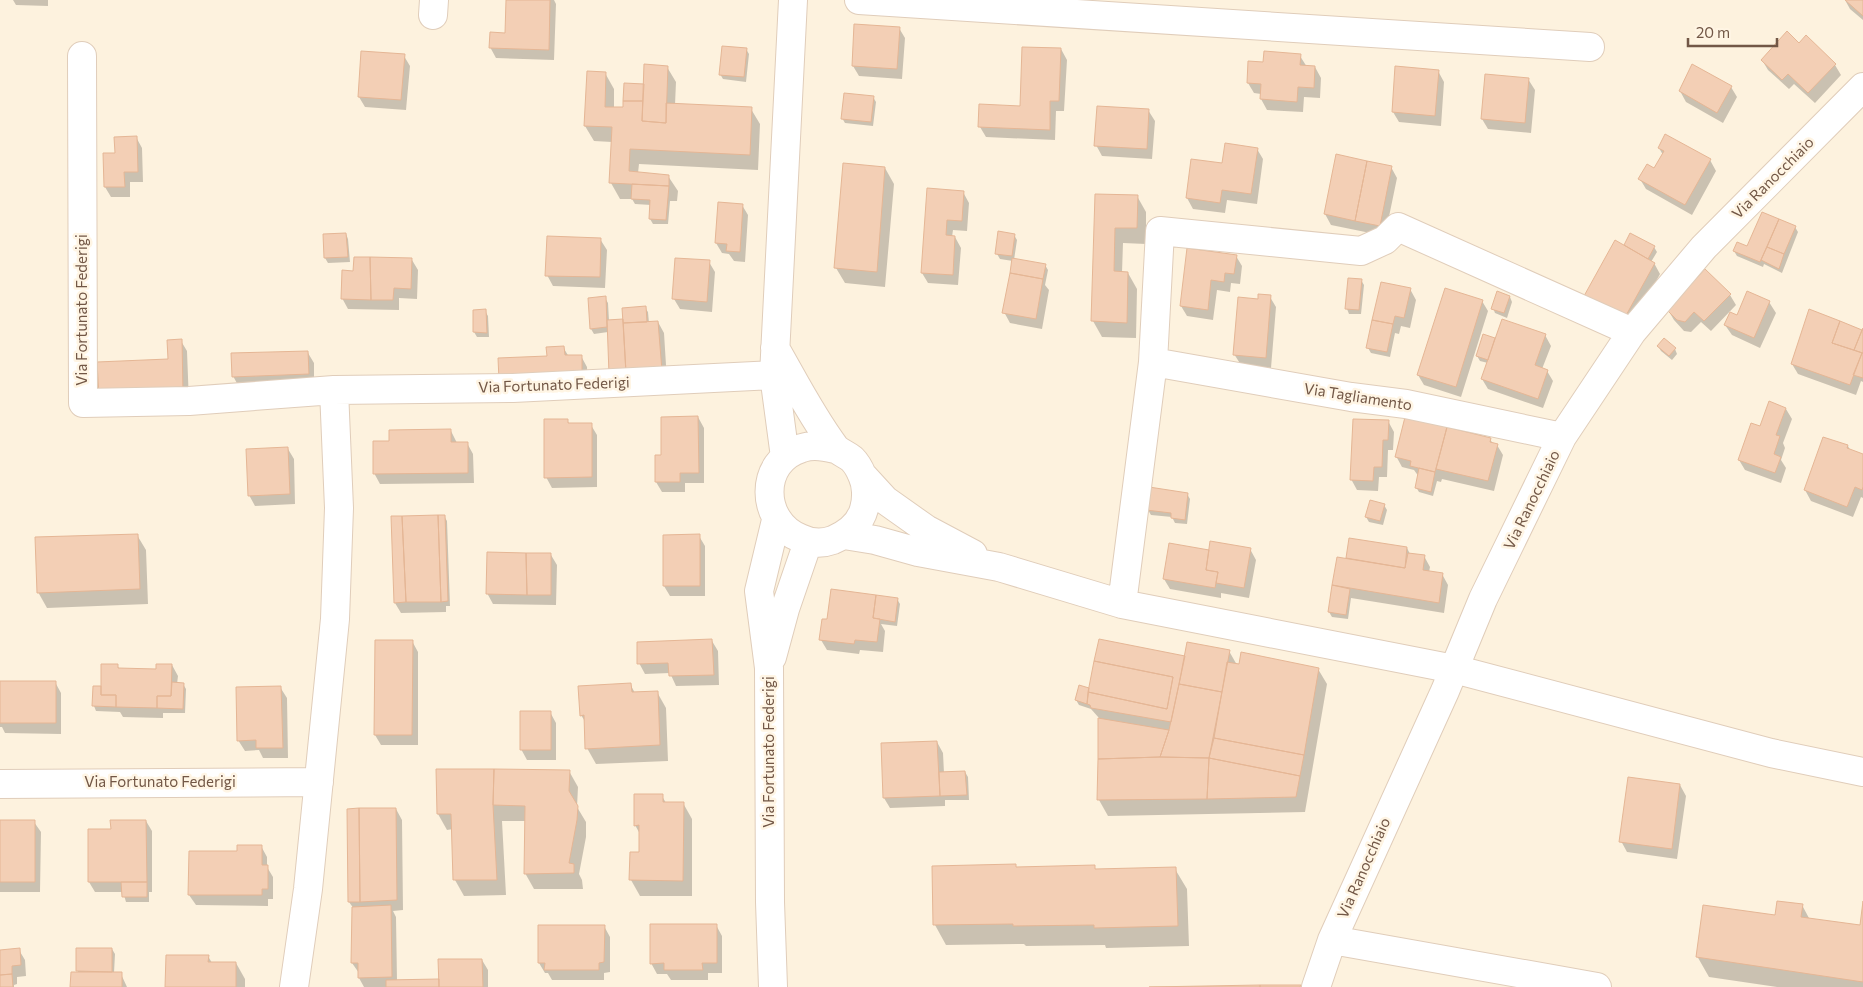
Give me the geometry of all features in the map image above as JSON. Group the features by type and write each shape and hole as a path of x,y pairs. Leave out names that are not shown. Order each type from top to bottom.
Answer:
{"street":[{"path":"785,457 774,375 793,0"},
{"path":"859,0 1590,47"},
{"name":"Via Fortunato Federigi","path":"82,56 83,403 189,400 334,390 513,388 774,375"},
{"name":"Via Ranocchiaio","path":"1316,987 1332,940 1454,669 1483,599 1562,437 1632,332 1704,247 1863,87"},
{"path":"1122,604 1154,362 1160,231 1361,251 1385,240 1398,227 1632,332"},
{"path":"776,348 817,422 835,449"},
{"name":"Via Tagliamento","path":"1154,362 1351,397 1406,404 1562,437"},
{"path":"294,987 308,889 335,610 339,508 334,390"},
{"path":"863,476 866,492 864,509 856,524 844,535 827,542 808,542 790,534 776,520 769,504 769,487 775,471 785,457 801,448 818,445 835,449 852,460 863,476 886,500 926,529 999,567"},
{"name":"Via Fortunato Federigi","path":"774,987 770,902 768,668 760,591 776,520"},
{"path":"844,535 875,540 918,552 999,567 1122,604 1454,669 1771,753 1863,772"},
{"path":"768,668 785,609 808,542"},
{"name":"Via Fortunato Federigi","path":"0,784 319,782"},
{"path":"1332,940 1597,987"}],"building":[{"path":"506,0 550,0 549,50 489,48 490,32 505,33"},
{"path":"1845,0 1863,0 1863,16"},
{"path":"854,24 900,27 897,69 852,66"},
{"path":"1787,31 1799,43 1806,35 1836,64 1808,93 1788,74 1782,80 1761,60"},
{"path":"722,46 747,48 744,77 719,75"},
{"path":"1022,47 1061,48 1059,101 1050,101 1050,130 978,127 979,104 1020,106"},
{"path":"361,51 405,54 401,100 358,97"},
{"path":"1264,51 1301,54 1300,65 1315,66 1314,88 1298,87 1297,102 1260,99 1261,84 1247,83 1248,61 1263,62"},
{"path":"644,64 668,66 666,123 642,121"},
{"path":"1692,64 1732,86 1717,113 1679,91"},
{"path":"1395,66 1439,70 1435,116 1392,112"},
{"path":"587,71 606,72 605,107 623,107 623,101 643,101 642,121 666,123 666,103 752,107 750,155 630,149 629,171 669,175 669,186 609,183 612,127 584,126"},
{"path":"1485,74 1529,78 1525,123 1481,119"},
{"path":"624,83 644,84 643,101 623,101"},
{"path":"844,93 874,96 871,122 841,119"},
{"path":"1097,106 1149,109 1147,149 1094,146"},
{"path":"1665,134 1711,159 1685,205 1638,179 1647,164 1654,168 1664,151 1658,148"},
{"path":"137,136 138,172 124,172 125,187 104,187 103,153 115,153 114,137"},
{"path":"1225,143 1258,148 1251,194 1222,190 1220,203 1186,198 1191,159 1222,163"},
{"path":"1336,154 1367,161 1355,221 1324,214"},
{"path":"1367,161 1392,166 1380,226 1355,221"},
{"path":"843,163 885,167 877,272 834,268"},
{"path":"632,184 669,186 666,220 649,219 650,200 631,199"},
{"path":"927,188 964,191 962,221 947,220 946,235 955,236 953,275 921,273"},
{"path":"1095,194 1138,195 1137,228 1115,228 1114,271 1128,272 1127,323 1091,321"},
{"path":"718,202 743,204 740,252 726,251 727,244 715,243"},
{"path":"1762,212 1779,219 1760,262 1733,251 1737,242 1747,246"},
{"path":"1779,219 1796,226 1784,254 1767,247"},
{"path":"998,231 1015,234 1012,256 995,254"},
{"path":"346,233 348,257 324,258 323,234"},
{"path":"1630,233 1655,246 1648,259 1624,245"},
{"path":"547,236 601,238 600,277 545,276"},
{"path":"1615,240 1655,263 1624,319 1584,296"},
{"path":"1767,247 1784,254 1779,269 1761,260"},
{"path":"1187,248 1237,255 1234,274 1225,273 1224,282 1211,280 1208,310 1180,306"},
{"path":"354,257 370,257 371,300 341,299 342,270 353,271"},
{"path":"370,257 412,258 411,289 394,288 393,300 371,300"},
{"path":"675,258 710,260 707,302 672,299"},
{"path":"1012,258 1046,264 1043,279 1010,273"},
{"path":"1705,269 1731,294 1704,321 1694,312 1685,322 1677,320 1667,310"},
{"path":"1010,273 1043,279 1036,319 1002,313"},
{"path":"1348,278 1362,279 1359,310 1345,309"},
{"path":"1381,282 1411,288 1404,318 1395,316 1393,324 1372,320"},
{"path":"1445,288 1483,300 1456,387 1417,375"},
{"path":"1497,291 1510,296 1504,313 1491,309"},
{"path":"1747,291 1770,301 1754,338 1724,325 1730,312 1737,315"},
{"path":"1258,294 1271,295 1266,358 1233,355 1238,297 1258,299"},
{"path":"606,296 607,327 590,329 588,298"},
{"path":"646,306 647,322 623,323 622,308"},
{"path":"486,309 487,333 473,332 473,310"},
{"path":"1809,309 1840,321 1832,343 1862,353 1850,385 1791,364"},
{"path":"623,319 626,373 609,374 607,320"},
{"path":"1502,319 1546,334 1535,365 1548,370 1538,399 1481,379"},
{"path":"1372,320 1393,324 1387,352 1366,348"},
{"path":"658,321 662,371 626,373 623,323"},
{"path":"1840,321 1862,330 1854,350 1832,343"},
{"path":"1863,328 1863,353 1854,350"},
{"path":"1483,334 1495,338 1488,360 1476,356"},
{"path":"1664,338 1676,348 1669,356 1657,346"},
{"path":"182,339 183,392 99,396 97,362 168,359 167,340"},
{"path":"564,346 565,355 582,355 582,378 499,380 498,358 547,356 546,347"},
{"path":"308,351 309,374 232,377 231,353"},
{"path":"1863,353 1863,378 1853,375"},
{"path":"1769,401 1786,408 1776,435 1780,436 1774,454 1781,457 1775,473 1738,460 1751,423 1760,426"},
{"path":"698,416 699,473 680,473 680,482 655,482 655,455 661,455 661,417"},
{"path":"1405,417 1447,427 1435,472 1410,466 1411,461 1395,457"},
{"path":"544,419 568,419 568,423 592,423 592,477 544,478"},
{"path":"1353,419 1389,420 1388,440 1383,440 1382,467 1374,467 1373,481 1350,480"},
{"path":"1447,427 1491,438 1490,442 1498,444 1488,481 1436,469"},
{"path":"451,429 451,442 468,442 468,473 373,474 373,441 389,441 389,430"},
{"path":"1823,437 1848,445 1847,448 1863,454 1863,487 1862,490 1855,487 1847,507 1804,490"},
{"path":"288,447 290,494 248,496 246,449"},
{"path":"1419,468 1435,472 1431,492 1415,488"},
{"path":"1149,487 1188,493 1185,520 1171,518 1171,513 1146,510"},
{"path":"1370,500 1385,504 1380,521 1365,517"},
{"path":"438,515 441,602 406,602 402,516"},
{"path":"438,515 445,515 448,601 441,602"},
{"path":"391,516 402,516 406,602 394,603"},
{"path":"138,534 140,589 37,593 35,537"},
{"path":"700,534 700,586 663,586 663,535"},
{"path":"1349,538 1407,547 1405,568 1346,558"},
{"path":"1210,541 1251,548 1244,588 1216,583 1218,572 1206,570"},
{"path":"1169,543 1209,550 1206,570 1218,572 1215,588 1163,579"},
{"path":"487,552 526,553 527,595 486,594"},
{"path":"526,553 551,553 551,595 527,595"},
{"path":"1408,553 1425,555 1423,570 1443,573 1439,603 1332,585 1337,557 1405,568"},
{"path":"1332,585 1350,589 1346,615 1328,612"},
{"path":"831,589 876,595 873,618 880,619 877,642 855,640 854,644 819,640 822,619 827,619"},
{"path":"876,595 898,598 895,622 873,618"},
{"path":"712,639 714,675 669,676 668,663 637,664 637,642"},
{"path":"1099,639 1185,656 1171,722 1091,708 1087,704 1088,692 1167,709 1173,677 1094,661"},
{"path":"375,640 413,640 412,735 374,735"},
{"path":"1187,642 1230,650 1222,692 1179,684"},
{"path":"1241,652 1319,668 1304,755 1214,738 1227,662 1239,664"},
{"path":"1094,661 1173,677 1167,709 1088,692"},
{"path":"101,664 118,664 118,668 156,669 156,664 172,664 171,696 157,696 157,708 116,707 116,695 101,695"},
{"path":"0,681 56,681 56,723 0,723"},
{"path":"172,682 184,683 183,709 157,708 157,696 171,696"},
{"path":"631,683 632,692 658,691 660,745 585,749 584,715 580,716 578,686"},
{"path":"1179,684 1222,692 1209,758 1160,757 1169,730"},
{"path":"1079,685 1089,688 1087,704 1075,700"},
{"path":"93,686 101,686 101,695 116,695 116,707 92,706"},
{"path":"281,686 283,748 256,748 256,740 237,741 236,687"},
{"path":"520,711 551,711 551,750 520,750"},
{"path":"1098,718 1169,730 1160,757 1098,759"},
{"path":"1214,738 1304,755 1300,776 1209,758"},
{"path":"937,741 940,796 883,798 881,743"},
{"path":"1209,758 1207,799 1097,800 1098,759"},
{"path":"1209,758 1300,776 1296,797 1207,799"},
{"path":"436,769 494,769 493,805 497,880 453,880 451,814 437,814"},
{"path":"494,769 570,770 569,791 578,806 569,863 574,864 574,873 524,874 525,806 493,805"},
{"path":"965,771 967,795 940,796 939,772"},
{"path":"1628,777 1680,784 1672,849 1619,842"},
{"path":"634,794 663,794 663,802 684,802 683,881 629,880 630,852 639,852 639,825 634,826"},
{"path":"359,808 396,808 397,900 360,902"},
{"path":"359,808 360,902 348,902 347,809"},
{"path":"0,820 35,820 35,882 0,882"},
{"path":"110,820 146,820 147,882 88,882 88,829 111,829"},
{"path":"237,845 262,845 262,865 268,865 268,889 262,889 262,895 188,895 189,851 237,851"},
{"path":"1016,864 1016,867 1095,865 1095,869 1176,867 1178,926 1094,928 1094,925 933,925 932,866"},
{"path":"121,882 147,882 147,897 122,897"},
{"path":"1777,901 1803,904 1801,917 1860,925 1863,901 1863,982 1696,957 1703,905 1775,915"},
{"path":"391,905 392,977 358,978 358,963 351,963 352,907"},
{"path":"650,924 717,924 717,963 702,963 703,970 664,970 664,963 650,964"},
{"path":"538,925 605,925 604,962 599,963 599,970 544,970 545,963 538,963"},
{"path":"20,948 21,965 12,966 12,974 0,975 0,950"},
{"path":"76,948 112,948 112,972 76,971"},
{"path":"166,955 209,955 208,962 236,962 236,987 165,987"},
{"path":"438,959 482,959 483,987 439,987"},
{"path":"71,972 122,972 122,987 70,987"},
{"path":"12,974 13,987 0,987 0,975"},
{"path":"439,979 439,987 386,987 386,980"},
{"path":"1260,985 1260,987 1149,987"},
{"path":"1260,985 1301,985 1300,987 1260,987"}]}
